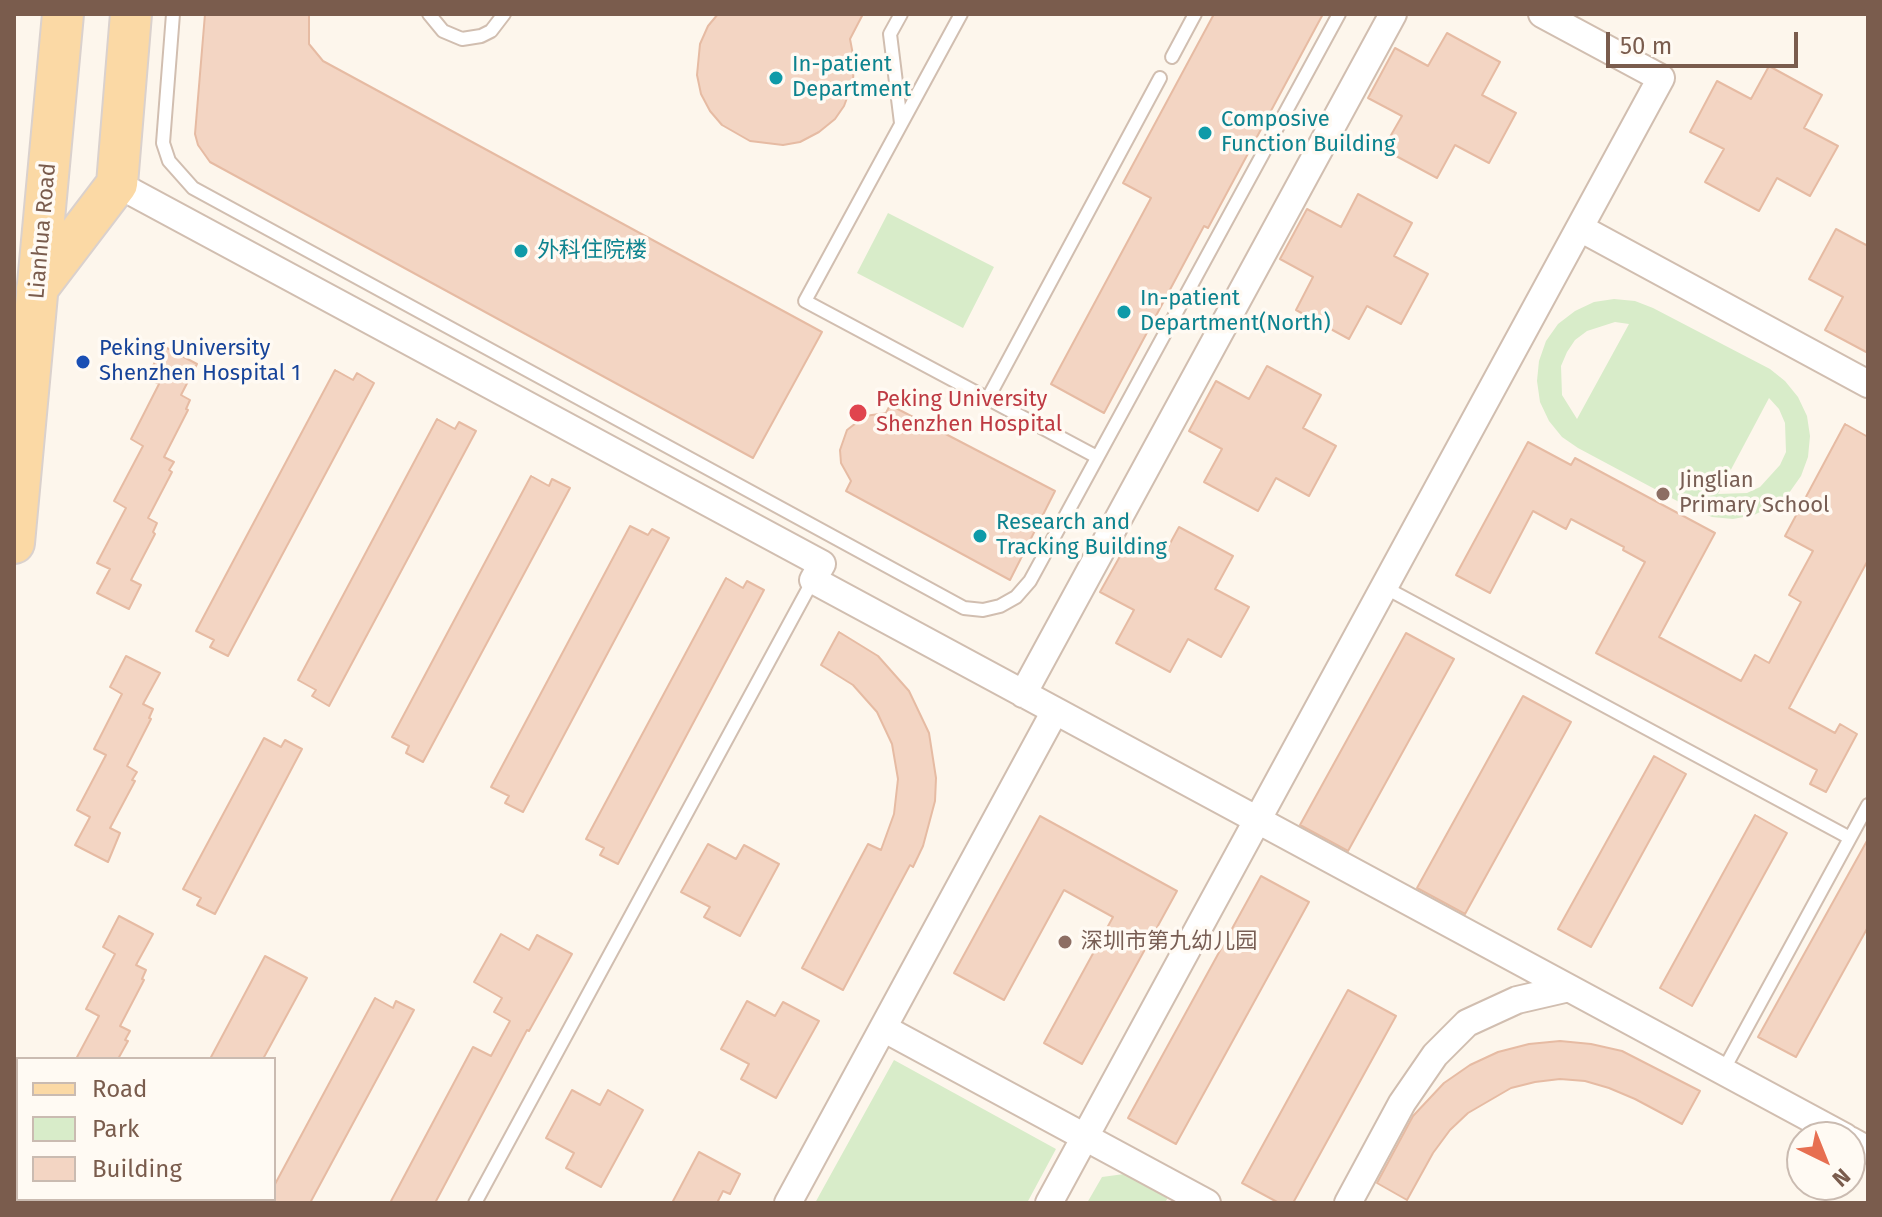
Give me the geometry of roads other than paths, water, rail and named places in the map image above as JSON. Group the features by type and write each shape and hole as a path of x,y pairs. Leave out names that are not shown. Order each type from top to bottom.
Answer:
{"main road":[{"name":"Lianhua Road","path":"14,543 63,14"},
{"path":"37,289 117,184 131,14"}],"street":[{"path":"1023,694 1393,14"},
{"path":"1049,1203 1661,78 1542,14"},
{"path":"117,184 822,564 813,580 1815,1121"},
{"path":"1580,228 1868,384"},
{"path":"788,1203 1055,711"},
{"path":"1348,1203 1402,1103 1435,1055 1467,1023 1517,1000 1569,988"},
{"path":"883,1028 1207,1203"}],"lane":[{"path":"173,14 163,143 169,161 193,188 964,608 983,610 1000,606 1016,597 1030,581 1339,14"},
{"path":"429,14 443,31 462,39 491,31 504,14"},
{"path":"901,14 890,34 901,124"},
{"path":"961,14 805,301 1097,457"},
{"path":"1172,57 1190,16"},
{"path":"988,398 1160,78"},
{"path":"475,1203 813,580"},
{"path":"1384,587 1850,838"},
{"path":"1723,1071 1850,838 1864,822 1868,805"}],"place":[{"name":"In-patient Department","path":"776,78"},
{"name":"Composive Function Building","path":"1205,133"},
{"name":"外科住院楼","path":"521,251"},
{"name":"In-patient Department(North)","path":"1124,312"},
{"name":"Peking University Shenzhen Hospital 1","path":"83,362"},
{"name":"Peking University Shenzhen Hospital","path":"858,413"},
{"name":"Jinglian Primary School","path":"1663,494"},
{"name":"Research and Tracking Building","path":"980,536"},
{"name":"深圳市第九幼儿园","path":"1065,942"}]}
